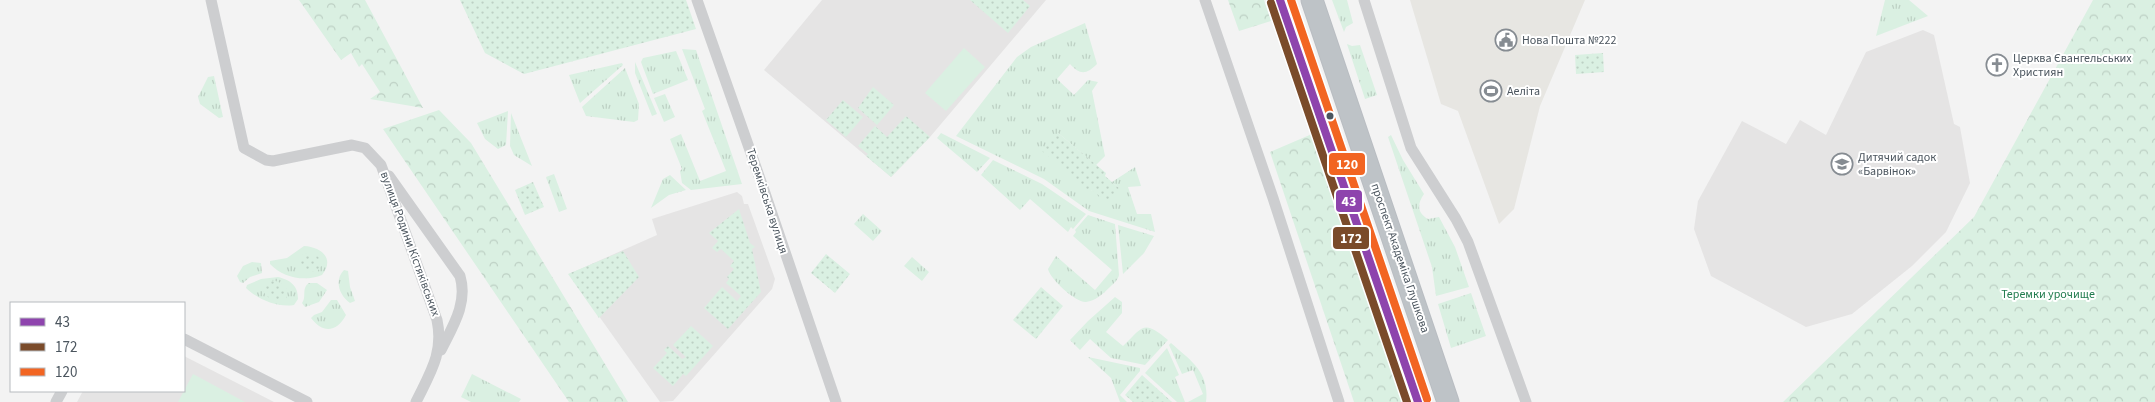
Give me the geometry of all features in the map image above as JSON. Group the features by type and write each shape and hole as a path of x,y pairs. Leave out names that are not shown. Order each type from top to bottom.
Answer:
{"highway":[{"path":"1280,0 1418,402"},
{"name":"проспект Академіка Глушкова","path":"1312,0 1448,402"}],"street":[{"name":"вулиця Родини Кістяківських","path":"211,0 244,148 266,160 281,161 344,145 365,148 381,165 437,320 440,345 435,362 416,402"},
{"name":"Теремківська вулиця","path":"697,0 836,402"},
{"path":"1205,0 1270,190 1339,402"},
{"path":"1364,0 1412,148 1468,242 1526,402"},
{"path":"381,165 460,276 463,288 460,308 435,362"},
{"path":"185,340 307,402"}],"shaded area":[{"path":"822,0 1046,0 930,137 891,177 764,70"},
{"path":"1410,0 1585,0 1540,106 1514,209 1499,224 1458,111 1441,104"},
{"name":"Дитячий садок «Барвінок»","path":"1923,30 1934,35 1954,124 1960,127 1970,183 1946,232 1912,266 1852,314 1806,327 1711,276 1694,229 1698,201 1742,121 1786,144 1800,120 1826,135 1866,52"},
{"path":"737,192 742,196 744,204 748,204 775,279 772,289 673,401 660,402 569,274 657,235 652,219"},
{"path":"185,357 274,402 77,402 82,392 185,392"}],"green space":[{"path":"299,0 365,0 423,108 370,99 380,92 362,64 359,67 351,53 341,60"},
{"path":"460,0 686,0 696,29 524,74 485,53"},
{"path":"970,0 1023,0 1030,6 1008,33"},
{"path":"1228,0 1264,0 1271,21 1239,31"},
{"path":"1332,0 1347,0 1353,23 1346,27 1344,32"},
{"path":"1885,0 1909,0 1928,16 1876,36"},
{"name":"Теремки урочище","path":"2093,0 2155,0 2155,402 1783,402 1974,217"},
{"path":"1085,23 1097,64 1086,72 1080,72 1070,64 1057,79 1074,95 1088,80 1098,82 1092,91 1105,156 1096,165 1058,133 1090,191 1119,188 1112,182 1135,167 1141,186 1128,187 1137,214 1151,214 1155,232 1089,211 1044,179 956,136 1017,57 1031,47"},
{"path":"1347,44 1352,46 1360,45 1377,95 1365,99"},
{"path":"964,48 985,67 946,111 925,93"},
{"path":"682,49 696,50 742,184 691,190 682,183 680,171 682,169 670,139 681,134 700,181 726,171 702,111 705,109"},
{"path":"676,51 688,80 653,94 641,62 643,58"},
{"path":"1603,53 1604,72 1576,74 1575,55"},
{"path":"635,62 657,114 652,116 635,73"},
{"path":"622,63 623,65 580,103 569,75"},
{"path":"625,68 639,104 638,120 634,122 586,116 582,107"},
{"path":"214,76 223,117 219,118 200,104 198,97 208,77"},
{"path":"873,87 894,105 877,125 858,108"},
{"path":"665,94 675,117 664,122 654,98"},
{"path":"843,100 863,117 846,137 826,120"},
{"path":"439,110 471,143 628,402 569,402 383,129"},
{"path":"508,111 506,145 498,149 485,139 477,123"},
{"path":"511,113 532,166 514,155 510,146"},
{"path":"906,116 930,137 891,177 866,156 868,154 858,146 875,126 887,137"},
{"path":"941,133 990,158 977,172 937,138"},
{"path":"1058,133 1106,173 1105,176 1119,188 1107,202 1092,190 1090,192 1042,151"},
{"path":"1312,134 1402,402 1354,402 1270,152"},
{"path":"1391,135 1403,160 1424,194 1419,205 1420,211 1428,219 1439,217 1455,247 1469,287 1436,296 1432,267 1388,137"},
{"path":"993,160 1042,184 1086,214 1068,232 1030,199 1020,210 981,175"},
{"path":"554,174 567,209 559,212 546,177"},
{"path":"670,175 686,190 669,195 651,208 663,179"},
{"path":"533,182 544,207 525,215 515,190"},
{"path":"739,209 750,243 755,247 752,249 761,292 728,329 704,308 722,287 737,301 741,296 726,283 729,279 727,277 734,269 730,266 734,261 721,249 717,252 712,248 718,241 709,233"},
{"path":"863,214 882,231 873,241 854,224"},
{"path":"1088,215 1115,224 1119,275 1116,281 1102,295 1086,302 1076,299 1064,290 1053,279 1048,269 1056,256 1095,290 1112,270 1073,236 1076,232 1075,230"},
{"path":"1118,225 1154,236 1144,253 1123,274"},
{"path":"304,246 321,251 325,255 327,264 322,275 309,278 294,277 281,273 270,264 270,261 287,258"},
{"path":"623,251 639,277 599,318 568,274"},
{"path":"306,253 317,256 321,260 321,266 317,272 306,270 300,264 299,256"},
{"path":"826,254 850,274 835,293 811,273"},
{"path":"912,257 929,272 922,281 904,266"},
{"path":"252,262 261,263 262,273 250,277 243,283 240,282 237,276 243,266"},
{"path":"344,270 348,271 350,287 355,301 350,303 343,296 339,287 339,278"},
{"path":"278,277 290,282 297,290 298,299 294,305 288,306 268,302 246,288 247,285 261,279"},
{"path":"266,281 279,282 286,288 286,299 276,300 265,294 263,286"},
{"path":"309,283 317,283 327,290 319,302 305,307 302,303 305,287"},
{"path":"1041,287 1063,306 1036,339 1013,320"},
{"path":"1471,293 1486,336 1451,348 1438,304"},
{"path":"1115,297 1122,302 1122,313 1106,332 1123,346 1139,330 1144,328 1153,329 1168,340 1145,365 1111,358 1090,339 1080,350 1070,340"},
{"path":"331,300 337,300 346,315 334,328 325,329 320,327 311,318 322,312"},
{"path":"691,326 713,346 686,376 683,374 673,386 653,368 667,353 664,350 668,346 682,359 686,357 673,345"},
{"path":"1171,343 1191,361 1202,375 1205,383 1206,402 1188,402 1203,394 1193,370 1182,374 1169,345"},
{"path":"1167,348 1179,375 1175,377 1185,402 1177,402 1145,373"},
{"path":"1088,357 1140,368 1140,371 1120,395 1127,402 1120,402 1111,378"},
{"path":"193,374 245,402 178,402"},
{"path":"472,374 521,399 519,402 471,402 461,397"},
{"path":"1142,375 1172,402 1133,402 1125,395"}],"transit line":[{"name":"43","path":"1280,0 1418,402"},
{"name":"120","path":"1291,0 1427,399"},
{"name":"172","path":"1271,3 1407,402"}],"place":[{"name":"Нова Пошта №222","path":"1506,40"},
{"name":"Церква Євангельських Християн","path":"1997,65"},
{"name":"Аеліта","path":"1491,91"},
{"name":"Дитячий садок «Барвінок»","path":"1842,164"}]}
